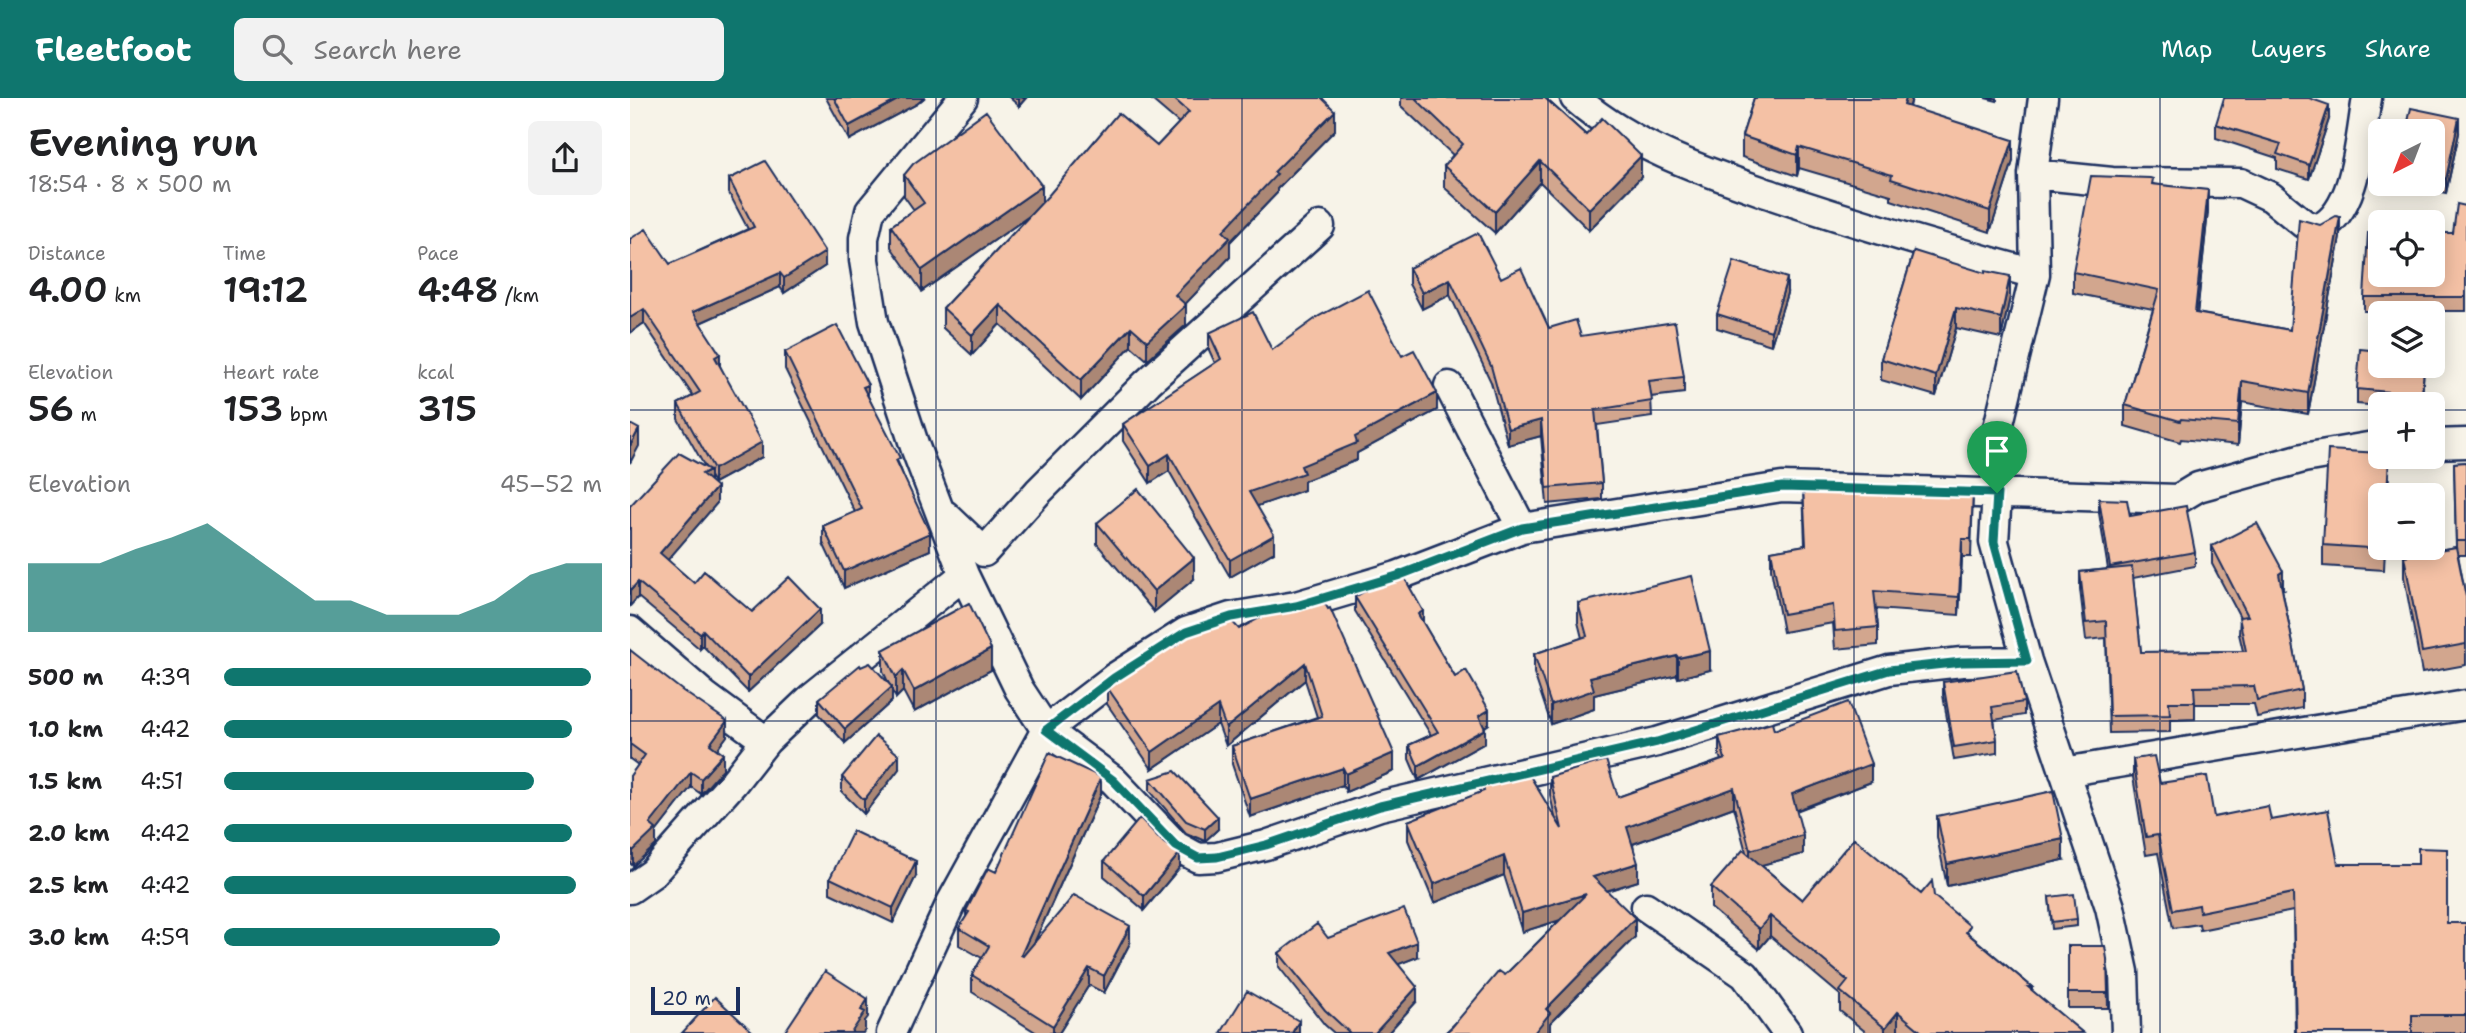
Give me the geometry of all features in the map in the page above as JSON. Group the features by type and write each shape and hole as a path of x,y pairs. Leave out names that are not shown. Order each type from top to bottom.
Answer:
{"street":[{"path":"962,98 870,211 864,238 864,260 874,322 915,447 964,575 1019,689 1046,730 1113,780 1176,846 1198,858 1217,857 1266,845 1380,806 1657,742 1889,670 1962,662 2027,661"},
{"path":"1575,98 1632,139 1695,168 1867,228 2035,274"},
{"path":"2043,98 2033,174 2035,274 1995,440 1997,493 1994,542 2027,661 2110,907 2124,972 2126,1033"},
{"path":"2033,174 2112,182 2241,183 2271,197 2304,224 2318,229 2330,224 2349,195 2367,98"},
{"path":"940,510 984,552 1038,492 1148,382 1320,226"},
{"path":"1449,386 1522,528"},
{"path":"2445,444 2466,443"},
{"path":"891,1033 951,903 1046,730 1114,678 1186,632 1231,617 1296,606 1397,576 1522,528 1782,487 2178,499 2198,487 2303,458 2368,447"},
{"path":"630,889 653,873 733,783 766,741 812,697 964,575"},
{"path":"630,631 705,696 766,741"},
{"path":"2064,772 2466,705"},
{"path":"1646,907 1745,975 1787,1033"}],"building":[{"path":"834,98 901,98 849,126"},
{"path":"1173,98 1322,98 1335,111 1274,172 1277,174 1223,231 1230,238 1175,295 1186,305 1147,341 1131,327 1081,380 1000,305 972,335 943,308 1048,196 1118,113 1157,146 1189,112"},
{"path":"1415,98 1545,98 1586,135 1602,118 1641,156 1589,209 1540,161 1495,212 1444,166 1463,144"},
{"path":"1754,98 1906,98 1904,105 2013,140 1990,211 1891,179 1892,175 1799,147 1797,155 1742,136"},
{"path":"2224,98 2309,98 2329,105 2309,165 2277,154 2281,144 2216,124"},
{"path":"2411,108 2459,118 2446,179 2445,119 2409,119"},
{"path":"986,111 1042,186 922,270 891,226 924,203 904,175 913,164"},
{"path":"765,161 825,252 784,278 780,273 693,312 720,354 715,357 762,442 714,469 678,404 700,392 644,309 630,318 630,239 646,229 670,264 754,227 729,179"},
{"path":"2091,176 2150,178 2153,179 2152,184 2208,190 2195,313 2290,330 2299,219 2320,225 2336,216 2340,217 2308,393 2242,381 2238,424 2180,421 2125,405 2159,290 2073,272"},
{"path":"2457,204 2466,206 2466,297 2364,297 2368,233 2368,287 2445,287 2445,233 2453,233"},
{"path":"1478,233 1501,278 1521,268 1549,328 1576,320 1581,336 1675,322 1684,377 1649,381 1652,401 1595,410 1602,483 1547,488 1541,420 1508,429 1491,366 1450,279 1422,293 1409,268"},
{"path":"1914,251 1985,273 2010,276 2001,318 1956,308 1936,376 1881,359"},
{"path":"1734,261 1787,278 1771,331 1717,314"},
{"path":"1368,290 1402,356 1414,350 1437,393 1355,437 1357,443 1301,466 1304,473 1249,492 1274,535 1230,560 1169,454 1150,466 1123,424 1221,359 1209,333 1253,312 1272,350 1319,316"},
{"path":"837,325 868,385 863,387 900,458 896,460 930,533 844,571 823,526 862,509 785,352"},
{"path":"2360,349 2368,350 2368,378 2423,378 2422,392 2357,389"},
{"path":"630,424 639,429 630,446"},
{"path":"2328,450 2368,452 2368,469 2388,469 2388,483 2368,483 2368,548 2323,545"},
{"path":"679,453 710,470 702,474 717,487 660,553 694,583 704,571 752,612 789,577 820,609 748,677 703,630 700,634 638,582 630,591 630,506"},
{"path":"2466,462 2466,541 2456,541 2454,463"},
{"path":"1803,486 1973,491 1971,539 1962,539 1959,597 1874,591 1878,627 1835,631 1833,605 1783,614 1771,551 1806,545"},
{"path":"1138,489 1194,558 1154,591 1097,523"},
{"path":"2099,499 2127,500 2130,516 2186,506 2195,552 2110,567"},
{"path":"2257,523 2283,571 2279,574 2302,690 2257,700 2254,686 2194,687 2195,702 2169,702 2170,715 2109,716 2106,621 2086,623 2080,572 2132,567 2141,652 2246,651 2239,617 2248,616 2212,546"},
{"path":"2456,547 2466,597 2466,644 2422,652 2405,560 2445,560 2445,549"},
{"path":"1692,576 1710,651 1678,658 1677,656 1590,677 1594,690 1551,705 1534,654 1587,636 1578,603"},
{"path":"1404,577 1423,611 1418,614 1455,677 1466,670 1489,710 1479,716 1485,729 1418,766 1409,745 1438,732 1355,597 1372,587"},
{"path":"1322,598 1328,609 1330,608 1394,753 1346,774 1343,768 1250,799 1232,746 1322,716 1305,663 1226,728 1218,706 1152,752 1107,687 1172,643 1175,646 1195,629 1229,618 1239,629 1276,609"},
{"path":"969,603 991,649 914,691 903,670 896,677 883,650"},
{"path":"630,650 727,721 710,744 723,754 701,779 691,772 650,824 656,829 633,851 630,848 630,776 645,755 630,744"},
{"path":"870,663 892,687 845,729 819,699 860,665 861,667"},
{"path":"2017,671 2024,702 1992,707 1997,740 1954,747 1943,682"},
{"path":"1848,702 1871,764 1792,794 1803,835 1750,850 1734,788 1627,827 1638,863 1593,877 1635,918 1546,1009 1550,1013 1534,1033 1445,1033 1499,971 1505,975 1586,894 1522,913 1504,856 1434,884 1408,821 1484,791 1480,781 1527,771 1562,829 1550,777 1606,760 1618,797 1725,759 1719,737 1772,723 1774,730"},
{"path":"876,736 899,755 864,800 842,777"},
{"path":"1049,753 1101,777 1021,955 1023,956 1074,895 1130,926 1104,976 1089,968 1053,1026 972,975 989,946 959,928 988,868 996,872"},
{"path":"2154,756 2160,783 2207,776 2214,817 2268,806 2271,820 2328,810 2338,864 2418,864 2418,848 2447,849 2447,923 2466,923 2466,1015 2412,1015 2412,1033 2296,1033 2293,893 2200,912 2199,905 2173,910 2158,835 2146,837 2133,759"},
{"path":"1175,771 1218,817 1205,829 1186,821 1150,779"},
{"path":"2053,791 2063,839 1947,864 1937,816"},
{"path":"1140,818 1164,843 1180,853 1144,896 1104,861"},
{"path":"853,831 916,861 893,908 830,878"},
{"path":"1854,838 1921,894 1932,881 1934,896 1970,926 1966,932 2083,1033 1923,1033 1898,1012 1885,1028 1840,991 1848,981 1770,916 1759,929 1711,887 1743,850 1802,900"},
{"path":"2074,894 2077,919 2052,922 2049,897"},
{"path":"1404,909 1417,942 1389,953 1417,987 1375,1033 1350,1033 1325,1010 1279,953 1317,924 1328,938"},
{"path":"2068,946 2105,946 2108,993 2068,993"},
{"path":"825,971 868,999 861,1010 865,1012 851,1033 784,1033"},
{"path":"1247,991 1299,1021 1292,1033 1221,1033"},
{"path":"715,997 754,1033 682,1033"}],"route":[{"path":"1782,487 1997,493 1994,542 2027,661 1962,662 1889,670 1657,742 1380,806 1266,845 1217,857 1198,858 1176,846 1113,780 1046,730 1114,678 1186,632 1231,617 1296,606 1397,576 1522,528 1782,487"}]}
